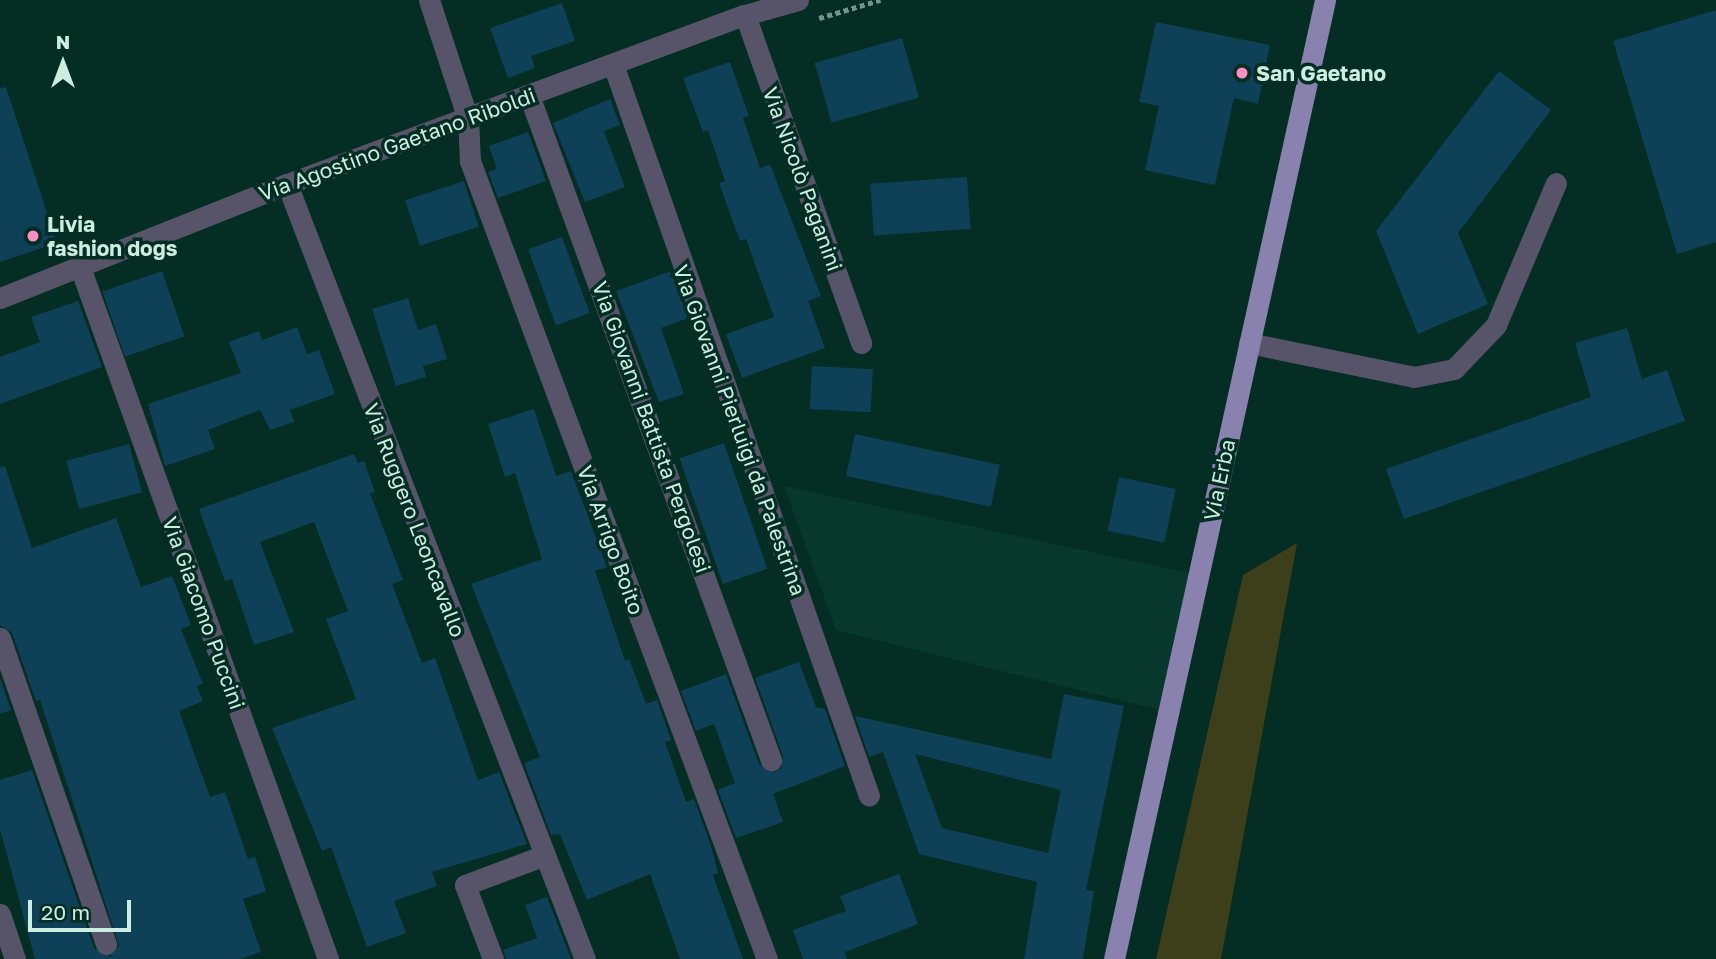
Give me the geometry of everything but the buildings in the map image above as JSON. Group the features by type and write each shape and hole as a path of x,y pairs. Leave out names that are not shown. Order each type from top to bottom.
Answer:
{"main road":[{"name":"Via Erba","path":"1114,959 1325,0"}],"street":[{"name":"Via Arrigo Boito","path":"429,0 468,127 470,161 767,959"},
{"name":"Via Agostino Gaetano Riboldi","path":"0,299 83,275 286,184 468,127 530,95 745,15 798,0"},
{"name":"Via Nicolò Paganini","path":"745,15 861,343"},
{"name":"Via Giovanni Pierluigi da Palestrina","path":"612,64 869,796"},
{"name":"Via Giovanni Battista Pergolesi","path":"530,95 771,760"},
{"path":"1250,343 1414,377 1454,369 1496,326 1556,183"},
{"name":"Via Ruggero Leoncavallo","path":"286,184 585,959"},
{"name":"Via Giacomo Puccini","path":"83,275 328,959"},
{"path":"0,638 106,944"},
{"path":"493,959 465,885 545,855"},
{"path":"0,914 15,959"}],"shaded area":[{"path":"784,486 1198,575 1168,712 836,630"},
{"path":"1297,543 1221,959 1156,959 1243,575"}],"place":[{"name":"San Gaetano","path":"1242,73"},
{"name":"Livia fashion dogs","path":"33,236"}]}
